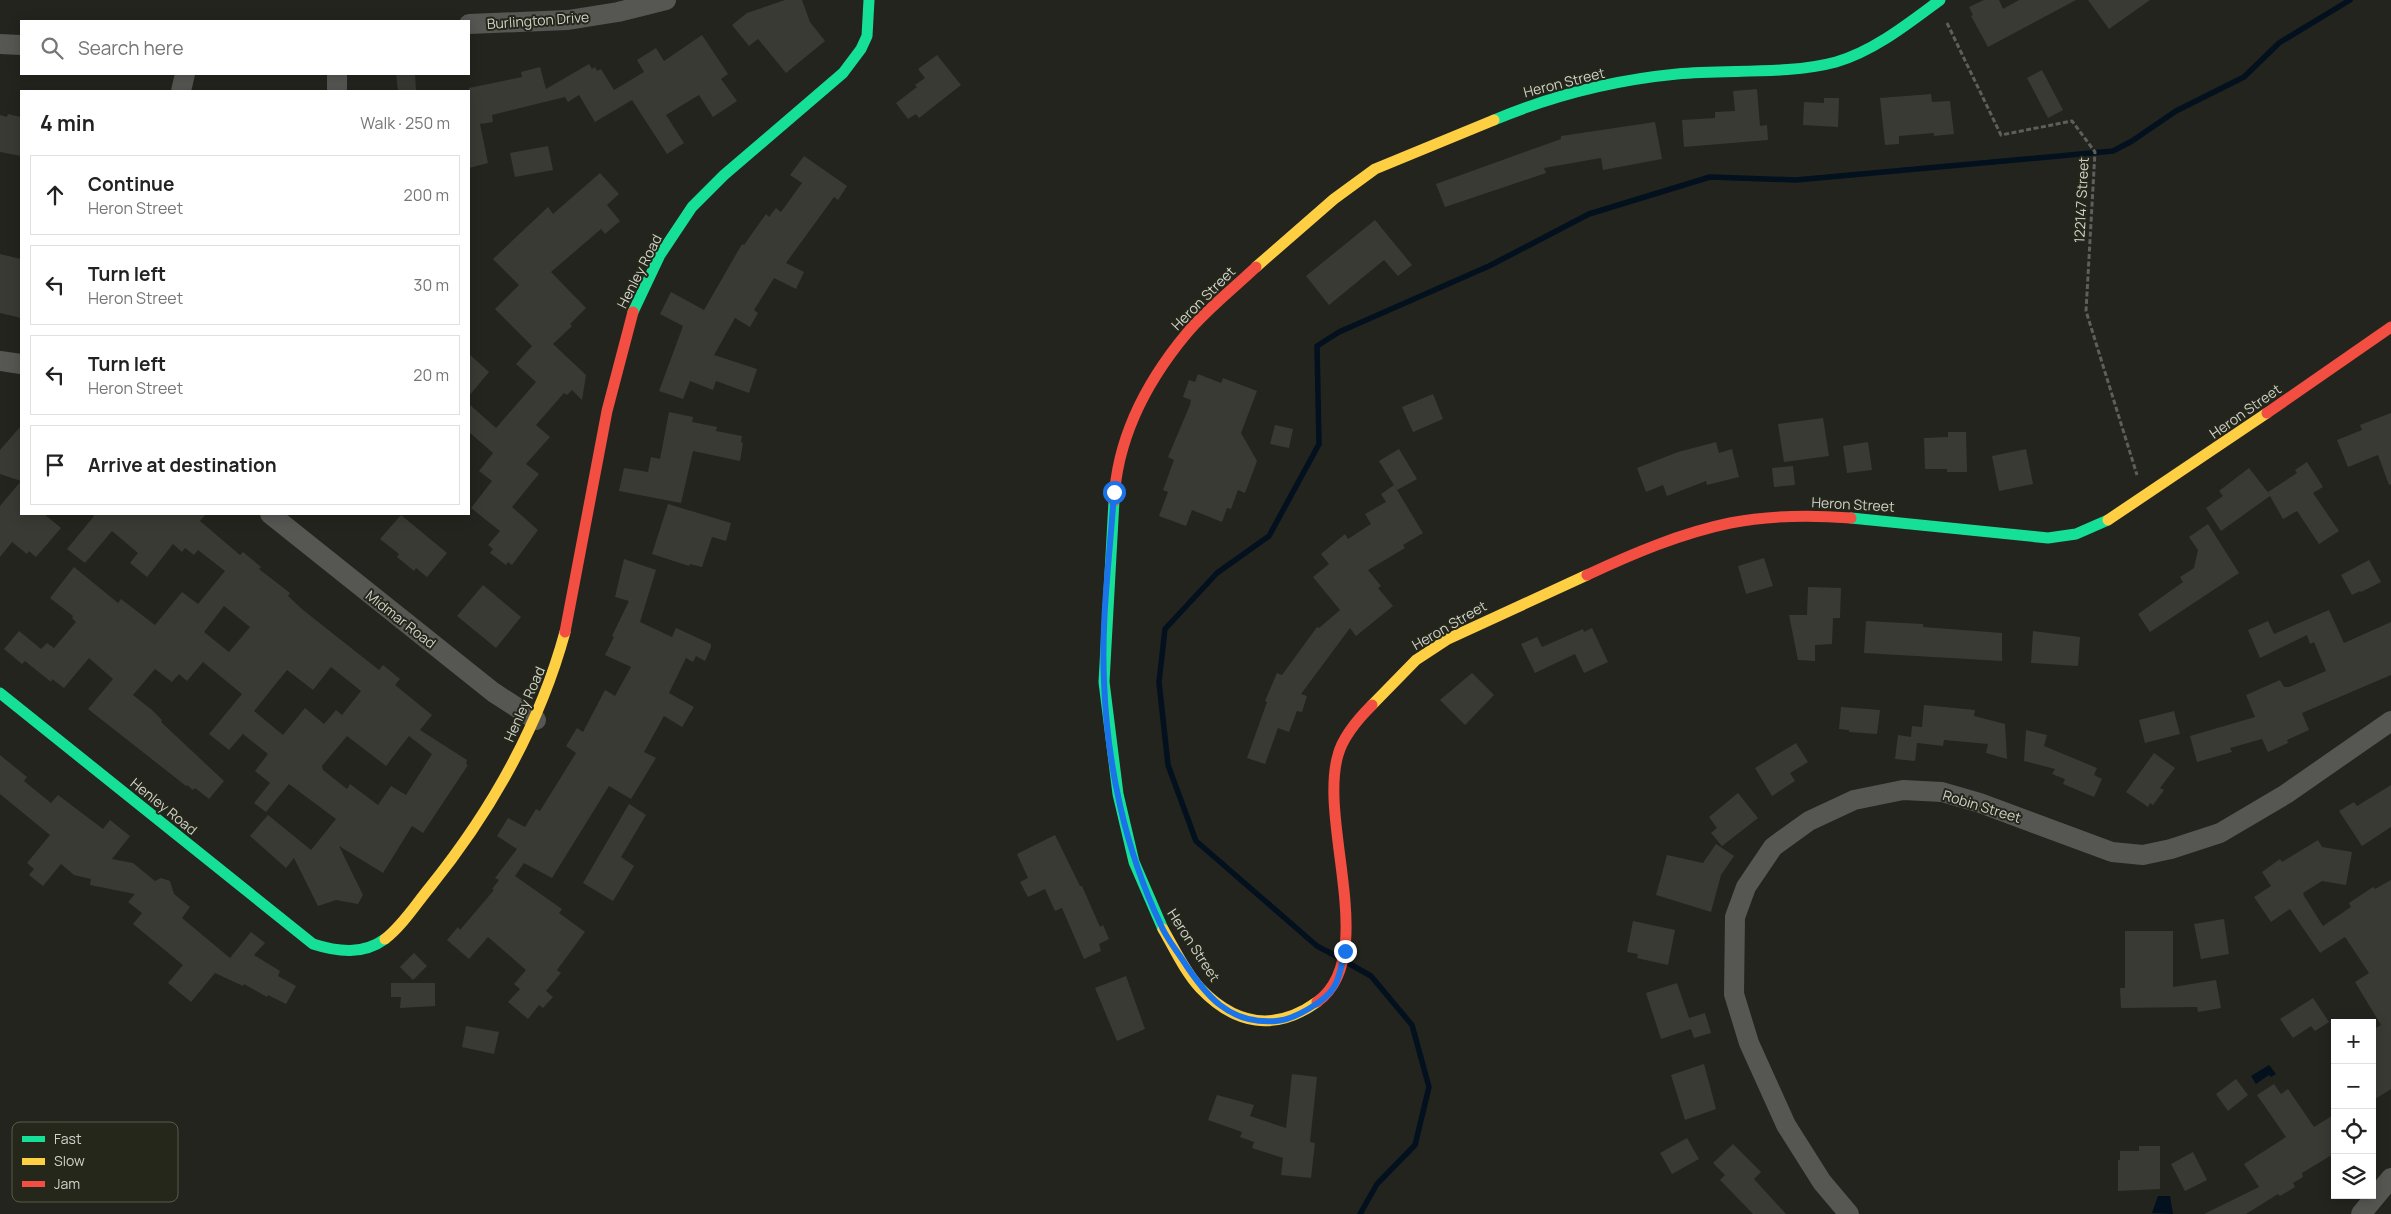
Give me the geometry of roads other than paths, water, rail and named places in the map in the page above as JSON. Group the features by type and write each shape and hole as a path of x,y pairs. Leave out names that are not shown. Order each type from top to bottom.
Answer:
{"street":[{"name":"Burlington Drive","path":"470,24 568,20 618,12 666,0"},
{"name":"Henley Road","path":"0,693 313,944 336,951 359,951 377,945 395,929 456,857 507,774 536,720 558,665 606,412 622,349 636,302 660,255 692,207 724,175 843,73 861,50 867,36 869,24 868,0"},
{"name":"Heron Street","path":"1939,1 1909,23 1858,54 1835,62 1789,68 1677,74 1608,85 1526,106 1375,169 1334,199 1279,246 1188,332 1156,376 1133,418 1120,448 1114,492 1104,652 1104,682 1108,728 1118,794 1134,862 1160,925 1199,987 1224,1010 1251,1020 1278,1021 1305,1011 1326,996 1334,987 1345,951 1347,929 1345,895 1333,809 1334,780 1338,755 1346,736 1369,708 1416,660 1448,639 1615,562 1728,523 1772,517 1823,516 1918,524 2018,536 2048,538 2076,534 2116,518 2391,327"},
{"path":"0,44 20,44"},
{"path":"181,90 185,75"},
{"path":"337,75 337,90"},
{"path":"0,361 20,364"},
{"name":"Midmar Road","path":"271,515 493,692 536,720"},
{"name":"Robin Street","path":"1849,1214 1822,1182 1786,1125 1749,1043 1734,994 1735,917 1746,887 1773,847 1809,821 1854,800 1903,790 1942,792 1980,802 2112,852 2143,854 2171,850 2220,834 2286,794 2391,721"},
{"path":"2361,1214 2391,1178"}],"water":[{"path":"2269,1065 2276,1074 2271,1077 2269,1075 2256,1084 2251,1076"},
{"path":"2158,1196 2170,1196 2173,1214 2152,1213"}],"waterway":[{"path":"1336,956 1317,946 1196,841 1168,765 1159,682 1165,629 1217,573 1269,536 1319,444 1317,346 1339,332 1489,266 1589,214 1710,177 1796,180 2113,151 2132,141 2176,111 2244,77 2279,43 2350,0"},
{"path":"1348,963 1371,976 1412,1025 1429,1087 1415,1145 1377,1184 1360,1214"}]}
